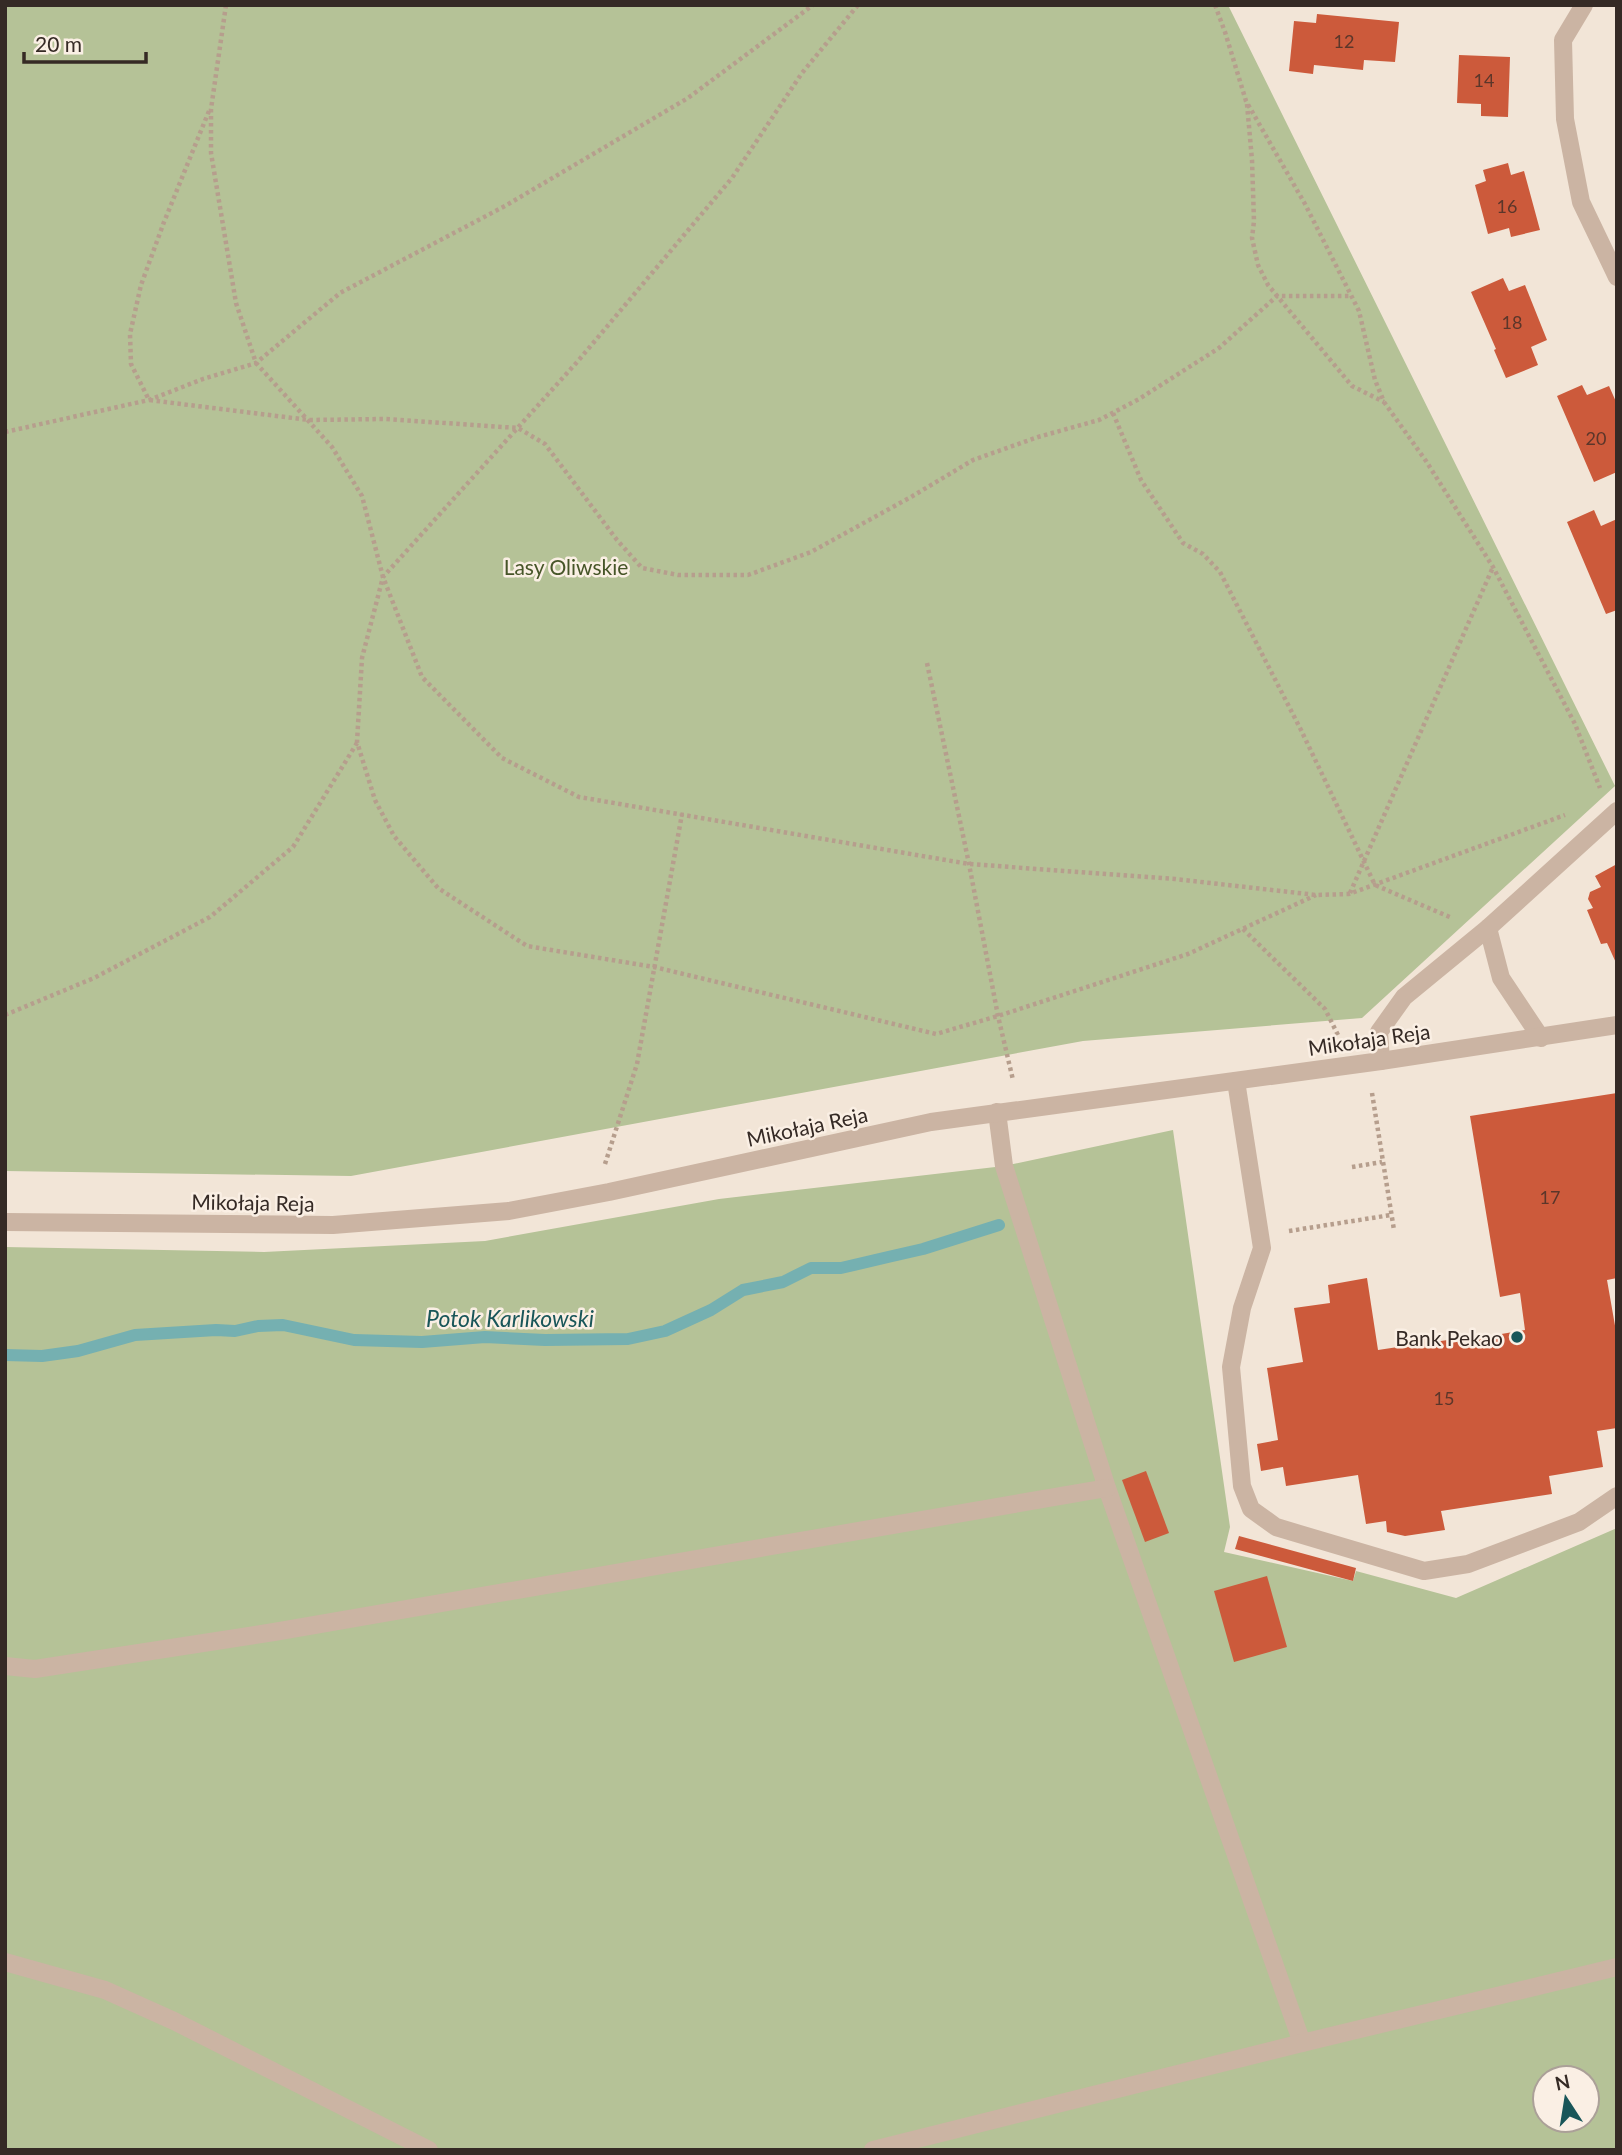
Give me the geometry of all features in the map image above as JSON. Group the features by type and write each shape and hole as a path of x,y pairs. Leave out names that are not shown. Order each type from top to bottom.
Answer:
{"street":[{"path":"1584,5 1563,40 1565,119 1581,202 1617,277"},
{"path":"1381,1061 1379,1032 1404,997 1488,928 1611,810"},
{"path":"1488,928 1501,978 1541,1038"},
{"name":"Mikołaja Reja","path":"5,1222 333,1225 509,1211 930,1122 1381,1061 1617,1025"},
{"path":"1236,1081 1262,1248 1242,1308 1231,1367 1242,1486 1251,1509 1276,1527 1424,1571 1468,1564 1579,1522 1617,1496"},
{"path":"997,1112 1004,1166 1107,1488 1302,2043"},
{"path":"5,1667 35,1669 261,1634 1107,1488"},
{"path":"5,1962 106,1990 152,2010 429,2150"},
{"path":"873,2150 1617,1968"}],"path":[{"path":"226,5 211,108 211,153 236,303 256,363 332,447 362,496 383,577 422,677 502,758 579,797 969,864 1175,879 1316,895 1349,894 1611,810 1575,724 1493,567 1426,461 1384,402 1375,380 1359,312 1305,204 1247,101 1215,5"},
{"path":"5,432 149,400 203,379 256,363 340,293 505,206 688,98 813,5"},
{"path":"858,5 802,73 732,178 578,361 383,577 362,658 357,742 375,800 394,836 438,888 527,946 654,967 936,1034 1188,954 1316,895"},
{"path":"1247,101 1253,172 1252,238 1258,265 1268,285 1352,386 1384,402"},
{"path":"149,400 131,364 130,334 141,285 159,234 211,108"},
{"path":"149,400 309,420 386,419 518,428 545,444 617,540 642,568 678,575 748,575 811,552 973,460 1099,420 1113,413 1219,348 1277,296 1351,296"},
{"path":"1113,413 1141,480 1183,543 1203,554 1220,572 1301,730 1375,885 1467,925 1488,928"},
{"path":"1349,894 1493,567"},
{"path":"927,663 998,1016 1020,1109"},
{"path":"5,1015 94,978 210,917 293,847 357,742"},
{"path":"595,1194 637,1064 682,814"},
{"path":"1243,929 1325,1009 1335,1030"},
{"path":"1372,1091 1394,1230"},
{"path":"1352,1167 1383,1162"},
{"path":"1260,1236 1391,1214"}],"green space":[{"name":"Lasy Oliwskie","path":"5,5 1228,5 1615,786 1362,1018 1083,1041 351,1176 5,1171"},
{"path":"1173,1130 1230,1527 1224,1552 1353,1581 1356,1571 1456,1598 1617,1528 1617,2150 5,2150 5,1247 264,1252 485,1241 719,1199 1004,1166"}],"building":[{"path":"1317,14 1399,22 1395,62 1364,60 1363,70 1314,65 1313,74 1289,71 1294,21 1316,23"},
{"path":"1459,55 1510,57 1508,117 1481,116 1481,104 1457,103"},
{"path":"1508,163 1511,175 1524,171 1540,230 1511,237 1509,228 1488,234 1475,185 1486,181 1483,170"},
{"path":"1503,278 1509,291 1525,285 1547,340 1531,347 1538,365 1506,378 1471,292"},
{"path":"1582,385 1587,395 1609,386 1617,404 1617,472 1594,482 1557,396"},
{"path":"1594,510 1601,526 1617,519 1617,610 1606,614 1567,522"},
{"path":"1617,864 1617,965 1607,943 1601,944 1587,910 1593,908 1588,899 1590,892 1601,887 1595,876"},
{"path":"1617,1093 1617,1278 1607,1280 1617,1337 1617,1428 1597,1431 1603,1467 1549,1476 1552,1494 1441,1511 1445,1530 1405,1536 1387,1532 1386,1521 1366,1524 1358,1475 1286,1486 1283,1467 1261,1471 1257,1444 1278,1440 1267,1368 1303,1362 1294,1308 1330,1303 1328,1285 1367,1278 1378,1350 1398,1347 1398,1343 1427,1339 1428,1343 1454,1339 1454,1342 1525,1330 1520,1293 1500,1297 1470,1116"},
{"path":"1146,1471 1169,1533 1145,1542 1122,1480"},
{"path":"1239,1536 1356,1568 1353,1581 1235,1549"},
{"path":"1267,1576 1287,1647 1234,1662 1214,1591"}],"waterway":[{"name":"Potok Karlikowski","path":"5,1355 42,1356 78,1351 135,1335 235,1331 258,1326 283,1325 354,1340 422,1342 485,1337 545,1340 628,1339 665,1331 711,1310 743,1290 783,1282 811,1268 841,1268 923,1249 999,1225"}],"place":[{"name":"Bank Pekao","path":"1517,1337"}]}
